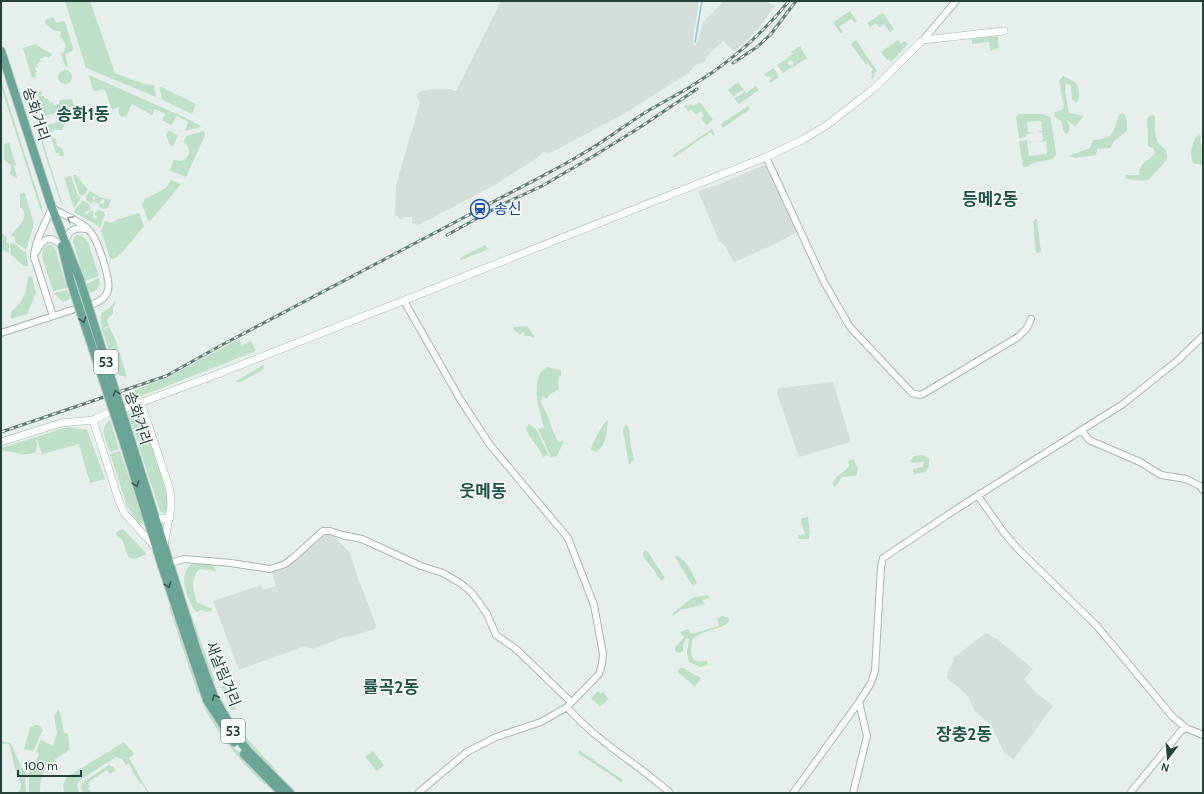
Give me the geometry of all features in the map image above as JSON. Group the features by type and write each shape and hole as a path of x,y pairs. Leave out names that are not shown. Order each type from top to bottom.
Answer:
{"main road":[{"path":"126,408 218,374 766,157 804,139 826,125 875,87 923,40 1004,31"},
{"name":"송화거리","path":"1,51 63,244 71,283 128,445"},
{"name":"송화거리","path":"63,244 80,280 128,445 160,547"},
{"path":"93,420 124,514 136,528 160,547 170,517 170,490 141,403"},
{"path":"1,442 61,424 93,420 108,414"},
{"path":"136,528 170,517"},
{"name":"새살림거리","path":"160,547 207,700 233,740 282,793"},
{"name":"새살림거리","path":"165,564 214,697 237,737 248,751 290,793"}],"street":[{"path":"923,40 956,1"},
{"path":"766,157 824,282 850,327 912,393 919,395 923,394 1018,337 1027,328 1030,319"},
{"path":"53,316 34,257 34,249 52,208 89,229 96,238 108,274 109,286 104,299 93,304"},
{"path":"34,257 44,240 48,238 53,239 63,244 72,231 82,228 89,229"},
{"path":"404,300 460,399 490,445 559,525 568,538 576,555 594,605 603,654 599,674 569,704 541,722 496,737 467,752 418,793"},
{"path":"1,333 72,310"},
{"path":"792,793 859,702 871,683 875,672 881,567 883,558 915,536 1117,409 1178,360 1203,336"},
{"path":"1082,431 1089,440 1094,443 1140,462 1162,475 1186,479 1200,486 1203,490"},
{"path":"978,496 1016,547 1096,626 1172,716 1186,728 1203,735"},
{"path":"165,564 184,559 231,563 270,569 290,561 323,531 330,531 342,535 362,538 421,566 443,573 460,583 471,592 486,614 496,635 525,657 569,704 588,730 652,777 670,793"},
{"path":"852,793 867,736 859,702"},
{"path":"1130,793 1181,731 1186,728"}],"shaded area":[{"path":"501,1 699,1 693,40 694,46 698,42 703,22 724,1 765,1 775,6 758,29 734,51 723,41 707,56 705,62 695,65 689,73 622,115 550,153 543,152 537,158 495,185 418,225 412,223 412,217 403,217 402,219 398,218 398,216 395,216 396,185 420,103 416,95 421,91 432,89 451,89 456,91"},
{"path":"767,164 797,232 773,245 734,262 725,246 719,241 698,191 720,184"},
{"path":"833,382 851,442 799,457 777,393 779,388"},
{"path":"325,532 338,535 337,539 350,553 376,625 375,629 344,637 313,649 305,646 239,670 213,601 261,585 263,590 276,586 272,572 281,569"},
{"path":"986,633 997,639 1033,669 1024,679 1035,692 1053,706 1014,759 1005,754 992,727 975,711 967,695 947,678 948,670 954,661 953,658"}],"green space":[{"path":"65,1 90,1 115,73 144,84 154,85 156,97 86,68"},
{"path":"850,11 857,21 855,23 851,19 839,27 843,32 840,33 834,24 835,21"},
{"path":"883,13 894,29 890,32 884,24 879,27 876,23 870,27 867,23"},
{"path":"53,17 56,23 63,21 65,22 73,48 72,51 65,54 68,66 65,66 61,54 64,51 65,44 60,38 61,32 53,30 45,23 45,20"},
{"path":"998,36 999,48 994,50 990,51 989,42 972,44 972,39"},
{"path":"856,40 877,71 874,73 875,76 872,79 873,74 871,72 873,70 868,63 866,65 851,44"},
{"path":"898,40 901,44 905,41 908,44 891,62 889,59 887,60 881,52"},
{"path":"35,44 53,54 48,58 45,56 40,59 41,61 37,64 38,67 35,67 37,72 34,73 36,77 32,78 23,48"},
{"path":"800,46 807,58 793,67 792,65 794,63 791,60 789,61 787,58 793,54 791,52"},
{"path":"787,59 789,62 787,63 792,67 783,73 777,65"},
{"path":"774,68 779,77 770,83 769,81 771,79 769,76 767,77 764,74"},
{"path":"65,70 70,72 72,77 70,82 65,84 60,82 58,77 60,72"},
{"path":"89,75 186,118 201,127 185,131 188,122 177,116 171,125 162,120 165,114 155,109 152,115 132,104 126,117 120,116 118,110 120,106 112,110 106,92 103,89 96,91 93,90"},
{"path":"1063,76 1075,82 1079,90 1079,99 1076,103 1072,99 1071,86 1066,83 1065,92 1069,113 1084,116 1075,126 1068,121 1069,130 1066,134 1061,121 1054,116 1055,112 1062,110 1064,107 1059,81"},
{"path":"1,80 42,207 43,217 1,87"},
{"path":"738,82 744,90 741,90 734,97 728,90"},
{"path":"159,86 196,104 192,114 164,101 162,99"},
{"path":"756,86 759,90 739,104 734,98 741,95 744,91 746,93"},
{"path":"41,91 41,96 44,96 45,99 48,99 51,103 52,101 54,105 59,104 60,100 72,99 75,107 45,116 37,93"},
{"path":"700,102 713,120 706,125 701,118 704,116 701,111 696,115 691,109 688,111 684,106 691,104 693,106"},
{"path":"748,106 750,109 723,128 721,124"},
{"path":"1122,113 1125,115 1127,121 1127,131 1114,141 1110,148 1097,149 1096,155 1075,158 1068,156 1090,148 1093,140 1108,137 1115,127 1118,116"},
{"path":"1019,114 1042,114 1050,117 1056,154 1053,159 1033,163 1027,167 1023,167 1019,141 1035,141 1027,143 1029,156 1047,154 1046,141 1038,142 1043,140 1042,132 1036,132 1042,131 1041,121 1027,122 1028,132 1034,133 1026,134 1026,137 1019,138 1016,116"},
{"path":"1153,115 1155,117 1156,137 1158,143 1166,151 1167,159 1146,181 1126,179 1125,175 1139,175 1144,163 1151,158 1155,152 1153,148 1148,146 1147,119 1149,116"},
{"path":"65,120 66,123 62,130 54,130 51,133 52,137 56,139 57,146 62,148 64,156 60,156 56,153 47,125"},
{"path":"38,127 63,205 62,206 38,132"},
{"path":"712,129 715,134 713,136 711,132 675,157 673,155"},
{"path":"169,130 178,136 173,146 170,145 166,135"},
{"path":"204,131 205,135 186,177 171,171 170,169 174,160 182,161 188,157 188,146 183,142 186,136"},
{"path":"1199,134 1201,136 1200,142 1203,149 1203,165 1193,163 1191,156 1193,144"},
{"path":"9,143 16,165 14,166 17,177 15,178 10,174 11,165 4,160 4,144"},
{"path":"73,175 76,175 88,190 84,195 79,193"},
{"path":"71,176 77,194 80,197 80,200 74,208 64,178"},
{"path":"171,180 181,184 152,219 150,221 148,220 142,204 145,199 166,188"},
{"path":"90,191 100,197 111,200 108,208 100,208 99,204 94,202 91,203 86,200 86,196","holes":["102,199 105,201 104,203 99,204"]},
{"path":"25,193 34,224 26,250 15,242 15,237 11,235 24,218 23,210 20,207 20,194"},
{"path":"82,201 90,205 90,210 94,212 93,217 96,219 97,216 95,215 95,212 99,210 104,212 105,215 100,228 75,213 74,211","holes":["90,210 88,214 84,212"]},
{"path":"139,213 144,226 120,254 113,259 110,258 101,231 105,221 112,223 116,220"},
{"path":"1037,219 1041,252 1036,253 1033,222"},
{"path":"1,233 7,237 6,242 9,244 9,253 1,249"},
{"path":"77,235 82,236 88,242 99,276 85,281 73,242 74,237"},
{"path":"14,243 26,252 28,266 24,266 11,255 10,244"},
{"path":"48,245 55,248 67,288 53,291 42,256 43,249"},
{"path":"485,245 489,249 461,260 460,258"},
{"path":"28,277 32,277 36,293 27,314 11,319 11,312 24,297"},
{"path":"99,278 100,284 98,288 89,293 86,284"},
{"path":"67,290 71,299 63,302 54,293"},
{"path":"115,301 113,313 107,320 109,326 102,329 102,314 112,306"},
{"path":"527,326 535,337 532,338 530,336 524,336 525,333 522,332 521,335 515,331 513,327"},
{"path":"109,327 116,341 127,377 118,375 102,330"},
{"path":"239,339 242,345 251,341 256,351 139,397 138,394 124,399 123,395 168,377"},
{"path":"263,365 264,369 241,382 236,382 236,381"},
{"path":"547,367 561,370 558,383 559,389 550,394 547,399 542,396 541,403 548,416 558,442 564,441 557,456 551,457 538,429 544,428 538,404 538,379 541,372"},
{"path":"131,413 139,416 145,426 149,438 138,442 128,414"},
{"path":"110,420 119,449 110,452 104,435 104,427"},
{"path":"608,420 604,442 595,452 591,449 592,446 601,429"},
{"path":"529,424 536,429 549,456 546,455 543,457 529,436 526,428"},
{"path":"627,425 634,459 629,465 623,431 624,427"},
{"path":"68,427 87,430 105,479 90,483 79,444 42,454 36,437"},
{"path":"36,437 36,452 23,454 1,450 1,448"},
{"path":"150,440 165,489 168,507 166,514 160,511 138,444"},
{"path":"120,451 144,521 143,523 138,523 127,506 110,454"},
{"path":"922,455 929,458 929,467 925,472 914,474 913,469 923,467 924,462 912,463 910,460 915,456"},
{"path":"853,459 858,468 856,476 842,477 835,487 833,486 835,479 849,466 848,461"},
{"path":"808,517 810,533 809,539 798,539 798,535 805,534 801,522 802,518"},
{"path":"123,529 147,554 134,559 128,557 122,539 117,537 116,532"},
{"path":"645,550 648,552 665,578 661,581 644,558 643,553"},
{"path":"677,555 689,567 697,583 693,585 691,583 675,557"},
{"path":"199,562 212,565 217,571 200,569 195,576 193,584 197,602 212,609 211,611 207,612 201,610 196,612 189,599 184,583 184,576 187,570 191,565"},
{"path":"708,595 710,598 702,600 705,604 680,610 678,613 673,615 673,613 692,598"},
{"path":"172,606 199,689 200,693 198,694 169,607"},
{"path":"191,614 215,681 211,679 189,615"},
{"path":"722,616 729,618 728,623 719,628 700,634 692,640 692,657 696,661 707,661 708,665 700,667 689,662 687,652 689,639 686,638 683,651 679,653 675,651 675,647 684,637 680,632 688,629 691,634 719,626 717,619"},
{"path":"680,668 683,668 701,678 695,687 677,671"},
{"path":"225,686 236,709 233,711 221,687"},
{"path":"598,691 601,694 603,692 609,699 600,707 591,698"},
{"path":"220,696 229,714 241,732 278,772 275,772 239,734 218,697"},
{"path":"205,703 232,745 266,781 265,785 247,767 223,738 203,705"},
{"path":"58,710 60,712 64,733 68,734 69,750 51,763 44,771 40,784 40,793 29,793 29,767 32,761 35,763 39,754 36,752 41,740 53,746 57,733 54,716"},
{"path":"35,725 39,725 43,730 33,751 24,749 30,728"},
{"path":"1,741 11,743 21,767 25,770 26,793 17,793 20,790 21,784 17,775 9,744 1,744"},
{"path":"124,742 134,754 129,758 149,793 146,793 147,792 142,783 140,784 129,764 126,765 122,759 116,757 80,780 77,784 79,793 64,793 63,785 67,777"},
{"path":"579,750 623,780 621,782 578,753"},
{"path":"373,751 384,765 377,771 365,757"},
{"path":"109,765 116,770 110,774 107,770 90,781 88,784 90,787 88,788 91,793 83,793 81,788 82,783"}],"waterway":[{"path":"695,42 702,1"}],"railway":[{"path":"1,432 166,376 557,168 591,149 642,114 688,88 719,67 768,25 789,1"},
{"path":"733,63 757,47 771,34 796,1"},
{"path":"447,235 505,203 542,186 592,157 697,89"}],"place":[{"name":"송신","path":"480,209"}],"district":[{"name":"송화1동","path":"83,114"},
{"name":"등메2동","path":"990,199"},
{"name":"웃메동","path":"483,491"},
{"name":"률곡2동","path":"391,687"},
{"name":"장충2동","path":"964,734"}]}
